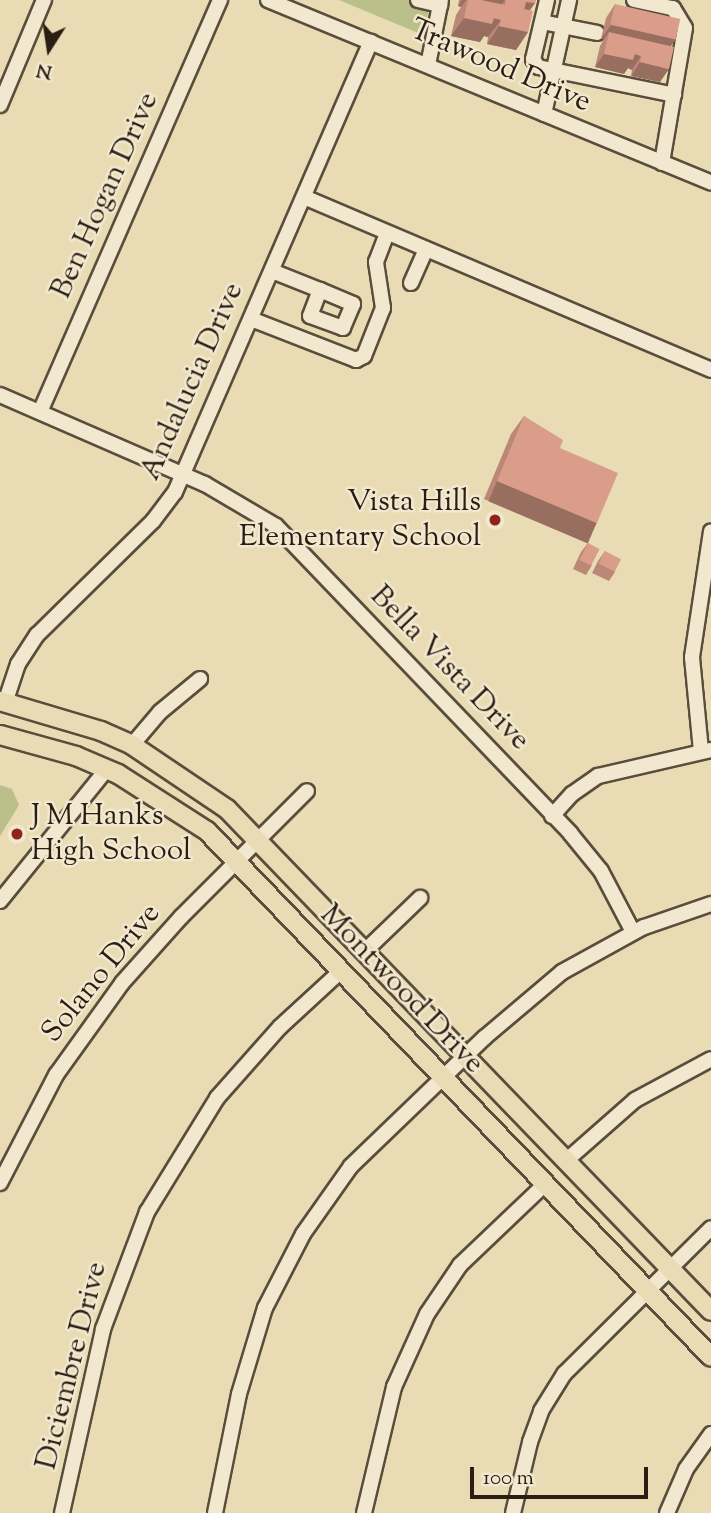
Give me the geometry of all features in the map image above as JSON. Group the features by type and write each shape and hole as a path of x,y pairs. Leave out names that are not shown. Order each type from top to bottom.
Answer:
{"main road":[{"name":"Montwood Drive","path":"3,702 101,731 132,745 209,794 261,841 367,949 711,1311"},
{"name":"Montwood Drive","path":"0,735 107,769 182,811 239,862 711,1357"}],"street":[{"path":"0,105 44,0"},
{"name":"Ben Hogan Drive","path":"40,412 220,0"},
{"name":"Trawood Drive","path":"268,0 285,3 371,42 711,183"},
{"path":"418,0 440,2 428,65"},
{"path":"547,0 533,60 538,67 674,95"},
{"path":"544,114 569,0"},
{"path":"634,0 673,8 682,17 685,28 662,163"},
{"path":"542,22 597,33"},
{"name":"Andalucia Drive","path":"3,702 27,648 153,521 183,475 371,42"},
{"path":"304,197 711,370"},
{"path":"251,319 356,360 364,356 383,308 376,262 387,233"},
{"path":"411,283 426,249"},
{"path":"272,271 320,290"},
{"name":"Bella Vista Drive","path":"0,395 237,499 276,526 601,871 633,932"},
{"path":"552,816 572,794 598,776 706,750 692,657 711,531"},
{"path":"132,745 160,712 200,680"},
{"path":"0,901 107,769"},
{"name":"Solano Drive","path":"0,1183 32,1116 78,1040 153,946 261,841 307,791"},
{"path":"367,949 420,898"},
{"path":"215,1513 250,1348 282,1269 351,1166 444,1074 468,1055 528,997 633,932 711,904"},
{"name":"Diciembre Drive","path":"62,1513 103,1329 147,1212 217,1098 280,1027 342,970"},
{"path":"568,1159 635,1100 711,1059"},
{"path":"364,1513 394,1387 427,1314 460,1265 545,1184"},
{"path":"513,1513 530,1442 551,1392 575,1359 711,1228"},
{"path":"667,1513 686,1469 711,1434"}],"green space":[{"path":"339,0 431,0 423,35"},
{"path":"0,785 12,789 19,805 0,836"}],"building":[{"path":"468,0 505,5 506,0 536,0 535,3 526,2 524,9 533,11 528,32 499,26 501,20 494,18 492,24 464,18"},
{"path":"615,4 680,19 676,40 610,24"},
{"path":"609,32 674,47 669,69 640,62 641,56 635,54 633,60 604,54"},
{"path":"524,416 563,440 560,448 618,473 597,523 497,481"},
{"path":"588,543 600,549 591,566 579,560"},
{"path":"605,551 621,559 615,572 599,563"}],"place":[{"name":"Vista Hills Elementary School","path":"495,520"},
{"name":"J M Hanks High School","path":"17,834"}]}
